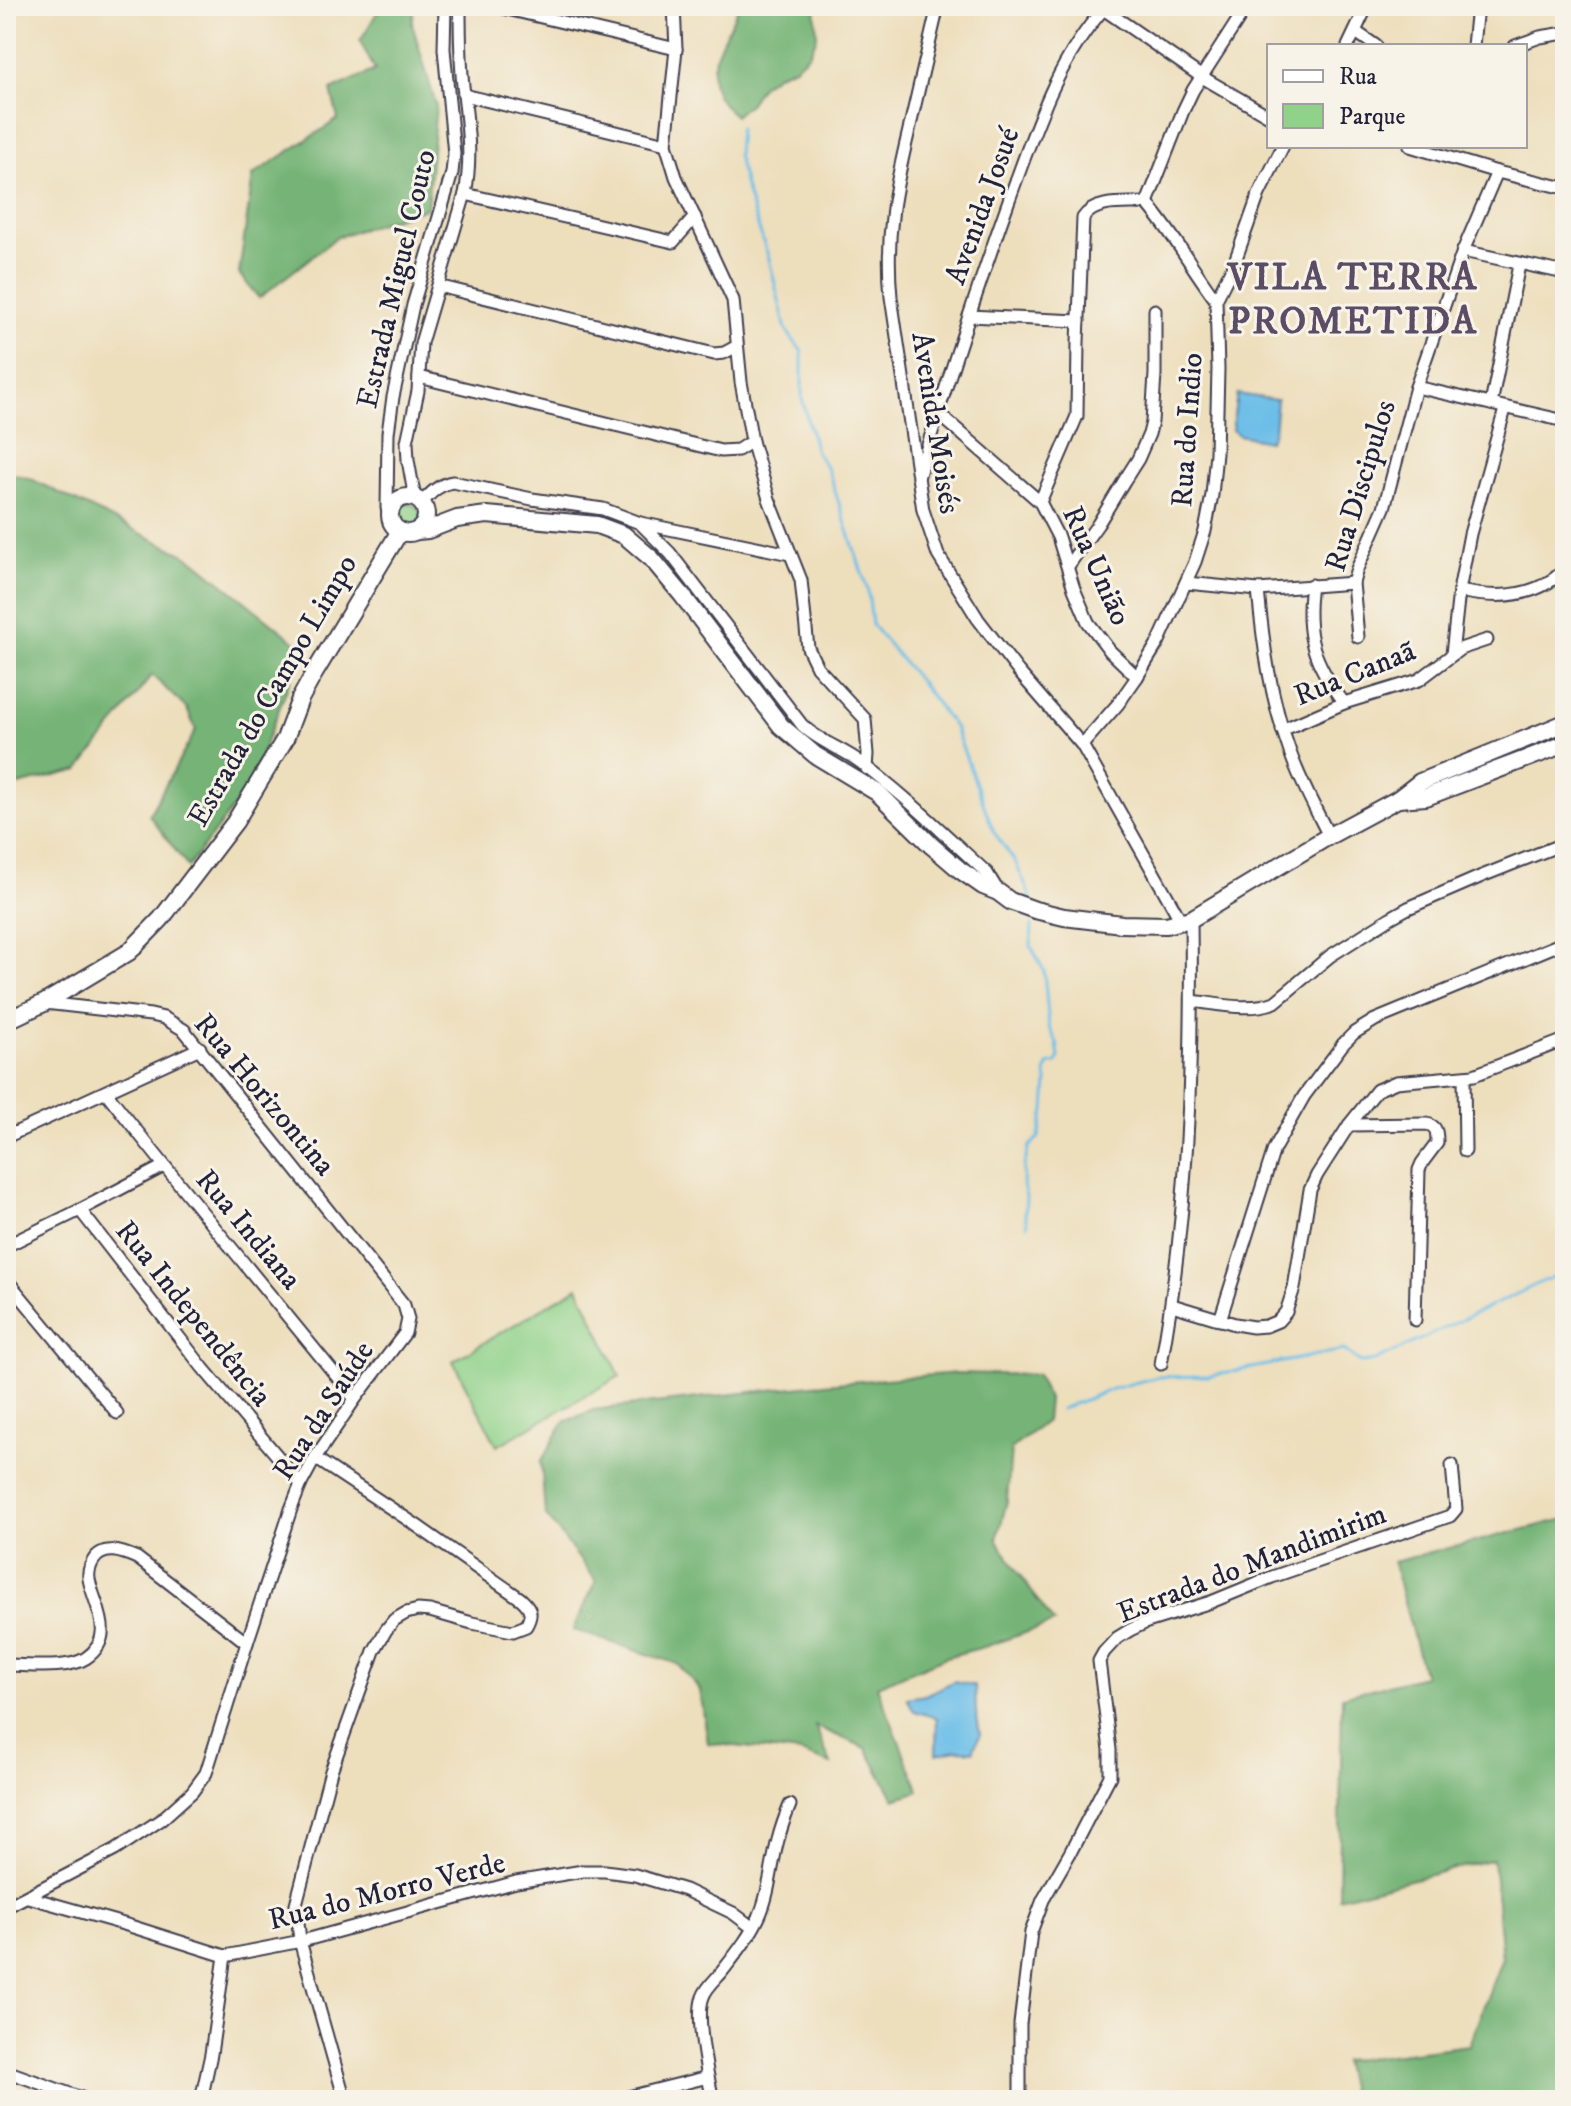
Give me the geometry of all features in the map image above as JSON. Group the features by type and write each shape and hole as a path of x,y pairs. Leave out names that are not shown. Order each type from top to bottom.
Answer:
{"street":[{"name":"Estrada Miguel Couto","path":"390,515 387,508 387,445 393,397 413,305 452,173 454,154 444,49 445,6"},
{"path":"408,531 425,523 426,517 426,511 418,501 407,442 418,391 421,343 465,194 470,148 460,49 460,6"},
{"path":"495,6 676,49"},
{"path":"674,6 676,49 666,144 676,177 733,300 741,382 752,441 769,499 802,586 808,648 817,667 865,719 867,769"},
{"name":"Avenida Moisés","path":"938,6 893,199 888,269 917,481 929,531 938,555 978,619 1082,745 1186,920"},
{"path":"1147,203 1183,111 1247,6"},
{"path":"1349,44 1367,6"},
{"path":"1473,44 1477,6"},
{"path":"1103,7 1202,77 1267,115"},
{"name":"Avenida Josué","path":"917,481 990,253 1049,93 1068,57 1103,7"},
{"path":"1356,32 1373,44"},
{"path":"1521,44 1565,33"},
{"path":"444,49 460,49"},
{"path":"464,95 666,144"},
{"name":"Rua do Indio","path":"1082,745 1118,704 1159,641 1187,583 1205,531 1216,453 1216,300 1234,264 1259,194 1282,148"},
{"path":"1443,150 1497,172 1565,188"},
{"name":"Rua Discipulos","path":"1358,637 1353,583 1357,569 1391,489 1416,387 1463,251 1497,172"},
{"path":"465,194 673,242 695,217"},
{"path":"1147,203 1216,300"},
{"path":"1040,502 1077,416 1083,218 1093,208 1147,203"},
{"path":"1463,251 1565,273"},
{"path":"1491,404 1519,265"},
{"path":"438,286 714,354 737,346"},
{"path":"1068,566 1138,459 1149,434 1155,374 1155,310"},
{"path":"969,316 1079,321"},
{"path":"419,377 721,451 738,450 752,441"},
{"path":"1416,387 1565,421"},
{"path":"1452,654 1459,591 1480,494 1505,409"},
{"name":"Rua União","path":"938,413 1040,502 1058,537 1088,622 1110,651 1137,677"},
{"path":"418,501 446,483 453,482 532,499 603,509 640,523 790,554"},
{"path":"418,501 407,497 396,501 390,515 392,523 408,531 428,530 457,519 487,515 597,525 624,535 652,559 793,738 878,793 932,846 983,886 1010,901 1064,917 1151,926 1186,920 1398,799 1420,782 1565,723"},
{"path":"640,523 670,553 802,725 882,779 987,873 998,892"},
{"name":"Estrada do Campo Limpo","path":"6,1021 44,1003 129,952 161,919 235,822 285,739 300,699 377,566 408,531"},
{"path":"1459,591 1492,596 1526,592 1547,583 1565,569"},
{"path":"1187,583 1258,590 1353,583"},
{"path":"1311,585 1308,625 1312,642 1323,672 1344,703"},
{"path":"1258,590 1264,649 1282,730 1300,779 1329,836"},
{"name":"Rua Canaã","path":"1282,730 1344,703 1419,680 1460,649 1487,640"},
{"path":"1398,799 1426,797 1565,744"},
{"path":"1192,1001 1250,1007 1275,1002 1323,961 1399,913 1565,843"},
{"path":"1161,1364 1172,1305 1183,1209 1192,1001 1186,920"},
{"path":"1220,1320 1274,1149 1304,1096 1343,1044 1375,1020 1565,942"},
{"name":"Rua Horizontina","path":"44,1003 164,1018 184,1030 400,1300"},
{"path":"1172,1305 1253,1327 1278,1321 1286,1312 1294,1288 1310,1190 1325,1160 1370,1098 1384,1085 1425,1078 1464,1077 1565,1040"},
{"path":"6,1137 200,1048"},
{"path":"1464,1077 1465,1151"},
{"name":"Rua Indiana","path":"106,1092 355,1399"},
{"path":"1349,1125 1427,1124 1436,1129 1437,1143 1419,1170 1415,1320"},
{"path":"6,1246 164,1166"},
{"name":"Rua Independência","path":"80,1210 203,1368 301,1484"},
{"path":"6,1279 117,1413"},
{"name":"Rua da Saúde","path":"6,1907 128,1841 162,1819 192,1792 206,1773 301,1484 355,1399 405,1333 408,1319 400,1300"},
{"path":"315,1458 521,1599 531,1614 526,1626 513,1631 418,1610 394,1620 374,1651 331,1771 296,1904 300,1941 345,2100"},
{"name":"Estrada do Mandimirim","path":"1020,2100 1020,2024 1031,1932 1043,1900 1110,1776 1110,1750 1099,1661 1104,1652 1117,1638 1147,1622 1450,1516 1456,1509 1452,1465"},
{"path":"6,1665 76,1662 94,1651 103,1623 88,1573 97,1555 103,1551 122,1551 137,1558 247,1643"},
{"path":"713,2100 700,2010 702,1999 753,1928 764,1904 778,1839 790,1805"},
{"name":"Rua do Morro Verde","path":"28,1897 225,1956 300,1941 516,1882 583,1871 605,1871 658,1881 733,1913 753,1928"},
{"path":"201,2100 225,1956"},
{"path":"6,2071 87,2100"},
{"path":"616,2100 708,2077"}],"green space":[{"path":"381,6 415,6 412,24 436,105 427,208 337,237 259,298 239,274 253,175 338,119 331,90 375,70 360,41"},
{"path":"739,6 815,6 817,37 809,54 795,67 761,86 750,103 735,116 722,103 712,76 719,48"},
{"path":"6,472 31,479 191,558 303,648 248,788 188,867 149,815 196,730 187,709 152,675 79,770 6,788"},
{"path":"409,504 417,508 421,516 417,524 409,528 401,524 397,516 401,508"},
{"path":"578,1287 620,1376 497,1446 453,1361"},
{"path":"958,1373 1037,1375 1048,1399 1046,1421 1011,1449 1007,1501 997,1539 1054,1623 946,1657 877,1686 919,1791 894,1799 866,1748 815,1726 831,1764 801,1753 708,1743 700,1690 678,1664 573,1630 596,1581 545,1514 541,1462 564,1422 593,1410 812,1385"},
{"path":"1565,1519 1565,2100 1352,2100 1343,2061 1469,2045 1502,1958 1493,1859 1339,1898 1342,1696 1424,1676 1393,1562"}],"water":[{"path":"1237,394 1277,400 1274,431 1269,441 1239,435 1232,430"},
{"path":"955,1681 975,1686 980,1734 973,1751 936,1754 937,1718 914,1711 907,1698 925,1695"}],"waterway":[{"path":"739,128 737,154 745,187 769,259 786,330 802,352 802,398 816,452 828,470 868,591 872,625 955,728 994,832 1016,863 1033,903"},
{"path":"1027,1225 1024,1166 1029,1147 1039,1137 1045,1110 1048,1065 1057,1063 1059,1058 1057,1043 1049,1027 1044,971 1031,946 1032,925"},
{"path":"1061,1409 1115,1388 1157,1377 1210,1376 1344,1350 1362,1363 1375,1361 1565,1271"}],"district":[{"name":"VILA TERRA PROMETIDA","path":"1353,300"}]}
